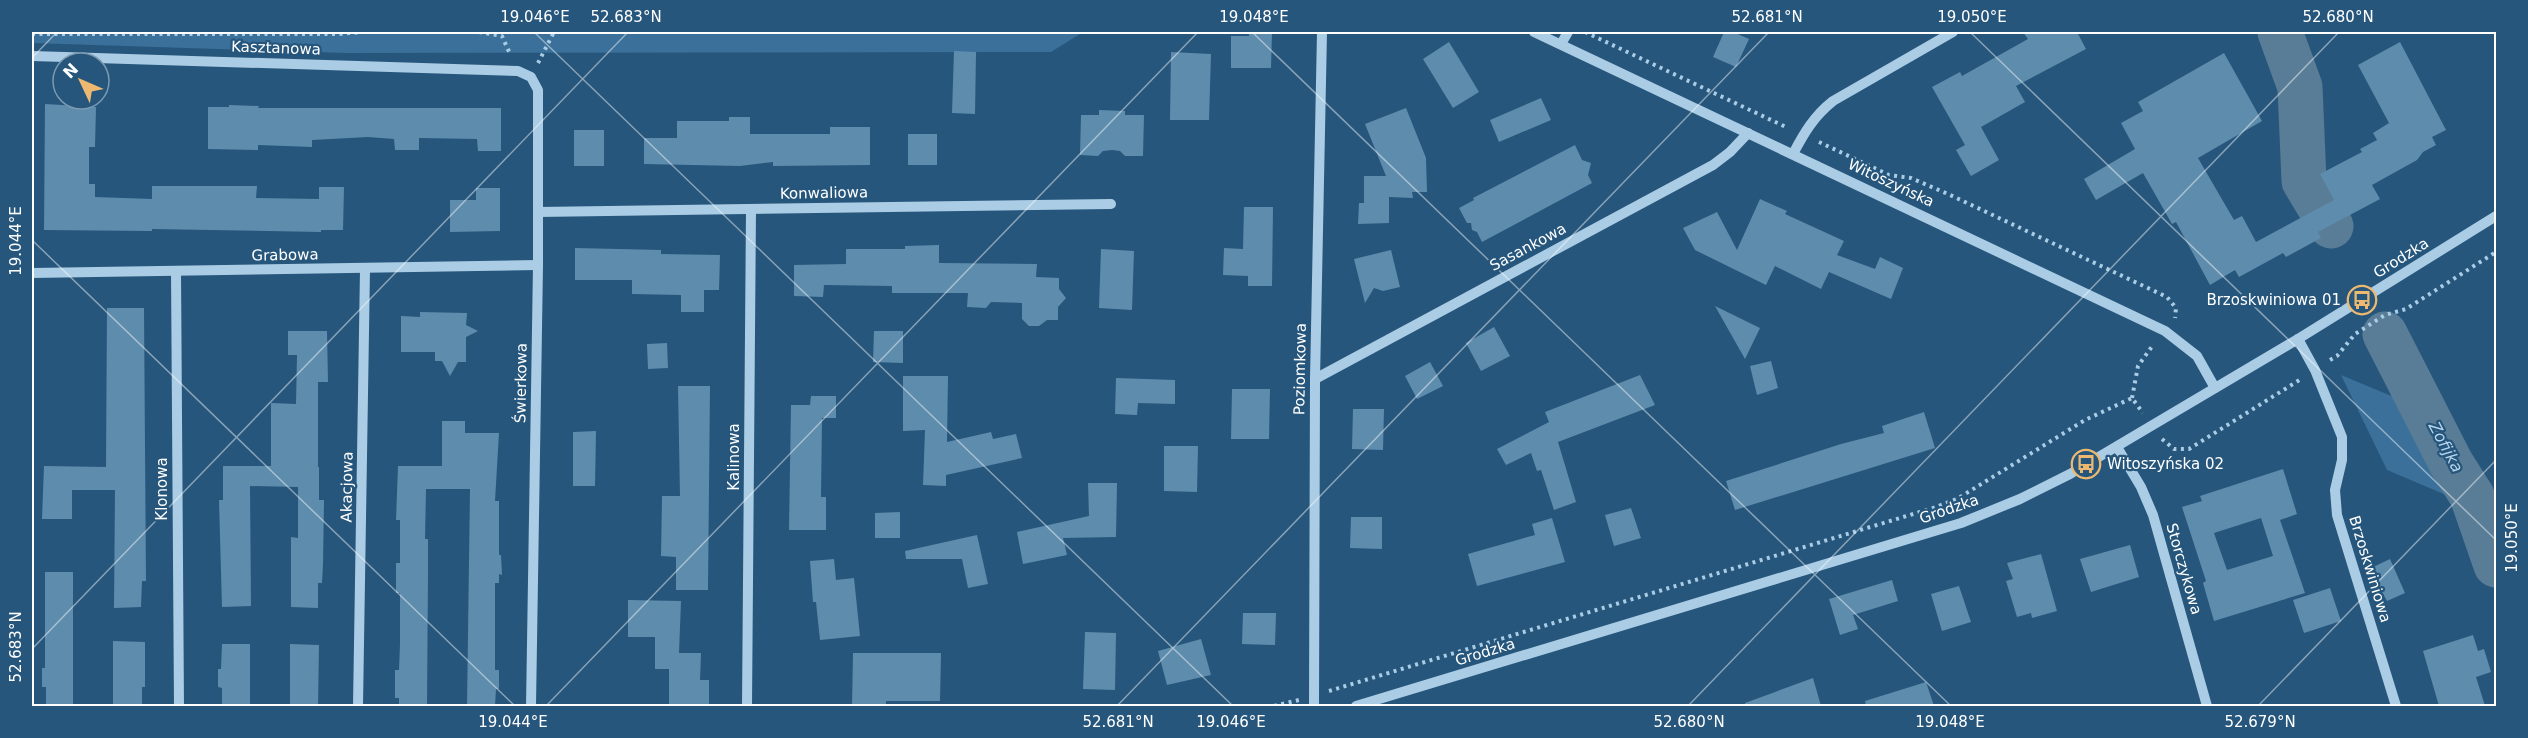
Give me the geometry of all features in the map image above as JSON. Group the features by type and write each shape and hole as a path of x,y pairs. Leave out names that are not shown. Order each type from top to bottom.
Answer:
{"street":[{"name":"Poziomkowa","path":"1314,701 1315,379 1322,32"},
{"name":"Witoszyńska","path":"1534,32 2165,331 2197,356 2215,388"},
{"path":"1561,44 1568,32"},
{"path":"1793,154 1817,113 1833,101 1953,32"},
{"name":"Kasztanowa","path":"33,56 518,71"},
{"path":"518,71 531,77"},
{"name":"Świerkowa","path":"531,77 538,90 538,266 531,706"},
{"name":"Sasankowa","path":"1315,379 1713,165 1730,152 1748,133"},
{"name":"Konwaliowa","path":"538,212 1111,204"},
{"name":"Kalinowa","path":"747,706 751,208"},
{"name":"Grodzka","path":"1356,706 1961,523 2020,499 2117,447 2298,339 2496,216"},
{"name":"Grabowa","path":"32,273 538,266"},
{"name":"Akacjowa","path":"358,706 365,269"},
{"name":"Klonowa","path":"176,271 179,706"},
{"name":"Brzoskwiniowa","path":"2298,339 2315,370 2342,437 2342,460 2335,490 2337,515 2396,706"},
{"name":"Storczykowa","path":"2117,447 2141,487 2153,515 2207,706"}],"path":[{"path":"32,34 339,34 362,32"},
{"path":"479,32 501,36 518,71"},
{"path":"531,77 554,32"},
{"path":"1274,706 1314,701 1933,508 1957,499 2085,420 2132,398 2168,446 2174,450 2189,449 2337,356 2355,334 2385,315 2406,309 2496,252"}],"shaded area":[{"path":"32,32 1083,32 1051,52 345,53 32,43"},
{"path":"2341,375 2394,397 2446,495 2387,470"}],"building":[{"path":"1249,32 1272,32 1271,68 1231,68 1231,36 1249,36"},
{"path":"1724,32 1733,32 1749,39 1736,67 1713,57"},
{"path":"2023,32 2077,32 2086,49 2016,86 2025,102 1981,127 1999,160 1971,176 1956,150 1965,145 1932,87 1960,72 1962,76 2028,39"},
{"path":"1449,42 1479,92 1453,108 1423,59"},
{"path":"2400,42 2446,130 2432,137 2436,145 2423,152 2417,160 2372,185 2380,199 2318,232 2321,238 2286,257 2283,253 2239,277 2235,270 2210,285 2176,222 2172,224 2143,173 2096,200 2084,179 2135,149 2121,123 2143,111 2138,102 2224,53 2262,121 2198,158 2234,220 2242,216 2256,242 2334,200 2320,174 2362,152 2360,149 2377,140 2373,133 2389,123 2358,65"},
{"path":"954,51 976,52 975,114 952,113"},
{"path":"1171,52 1211,54 1209,120 1170,120"},
{"path":"1541,98 1551,120 1499,142 1490,120"},
{"path":"45,104 51,104 51,111 96,111 95,147 89,147 89,184 95,184 95,197 152,199 152,186 257,186 256,198 319,199 319,187 344,187 343,230 321,230 321,232 44,230"},
{"path":"229,105 259,106 258,108 501,108 501,151 478,151 477,139 419,138 419,150 395,150 394,139 368,137 312,140 312,147 258,145 258,150 208,149 208,107 229,107"},
{"path":"1406,108 1426,158 1427,192 1412,192 1413,198 1389,197 1389,223 1358,224 1359,203 1364,203 1364,176 1386,176 1365,124"},
{"path":"1099,110 1125,111 1125,115 1144,115 1143,156 1125,156 1120,151 1112,150 1103,151 1098,156 1080,155 1081,115 1099,115"},
{"path":"729,117 750,117 750,134 830,134 830,127 870,127 870,165 773,166 773,162 740,166 644,164 644,138 677,138 677,121 729,121"},
{"path":"574,130 604,130 604,166 574,166"},
{"path":"908,134 937,134 937,165 908,165"},
{"path":"1575,145 1582,160 1591,163 1588,175 1592,183 1482,242 1459,208 1474,200 1473,198"},
{"path":"476,188 500,188 500,231 450,232 450,200 476,200"},
{"path":"1760,199 1787,211 1785,214 1844,241 1837,255 1875,269 1880,257 1903,268 1891,299 1829,272 1821,289 1775,266 1766,285 1695,250 1683,228 1717,212 1737,250"},
{"path":"1244,207 1273,207 1272,286 1248,286 1248,276 1223,275 1224,248 1243,249"},
{"path":"939,245 939,263 1037,264 1036,277 1059,278 1059,289 1066,298 1058,307 1058,320 1047,320 1039,326 1029,326 1022,319 1022,303 991,302 986,308 967,307 968,293 892,293 892,286 824,285 823,297 794,296 794,265 846,264 846,249 905,249 905,246"},
{"path":"575,248 661,250 661,254 720,255 719,290 704,290 704,312 681,312 681,295 632,294 632,280 575,280"},
{"path":"1101,249 1134,251 1132,310 1099,308"},
{"path":"1391,250 1400,287 1383,291 1374,288 1365,303 1354,259"},
{"path":"1715,306 1760,328 1745,359"},
{"path":"107,308 144,308 146,581 142,581 141,607 114,608 115,490 72,490 72,519 42,519 44,466 106,467"},
{"path":"420,312 467,313 466,325 478,331 466,337 466,362 458,362 450,376 442,361 435,361 435,352 401,352 401,316 420,317"},
{"path":"1494,327 1510,356 1481,371 1466,343"},
{"path":"288,331 327,331 328,382 318,382 319,500 324,500 322,583 318,583 318,608 291,607 291,537 298,538 298,487 250,486 251,606 222,607 219,500 223,500 223,466 271,466 271,403 296,404 297,355 288,355"},
{"path":"874,331 903,331 903,363 873,362"},
{"path":"667,343 668,368 648,369 647,344"},
{"path":"1771,361 1778,388 1757,395 1750,366"},
{"path":"1430,362 1443,386 1417,399 1405,376"},
{"path":"1640,375 1655,405 1558,442 1576,502 1554,510 1541,470 1537,471 1531,453 1506,465 1497,449 1549,422 1545,412"},
{"path":"903,376 948,376 947,442 991,432 993,439 1016,434 1022,458 946,475 946,486 923,485 925,430 903,431"},
{"path":"1116,378 1175,380 1175,404 1138,403 1137,415 1115,414"},
{"path":"678,386 710,386 708,590 676,590 676,557 661,556 662,496 680,496"},
{"path":"1232,389 1270,389 1269,439 1231,439"},
{"path":"811,396 836,396 836,418 822,418 821,497 826,497 826,530 789,530 791,405 810,405"},
{"path":"1353,409 1384,409 1383,450 1352,449"},
{"path":"1924,412 1935,448 1735,510 1726,481 1841,444 1884,433 1882,426"},
{"path":"442,421 465,421 465,433 499,433 495,501 499,501 499,555 501,555 502,575 499,574 499,583 495,583 495,670 499,670 499,689 496,689 495,706 467,706 470,489 426,489 427,706 399,706 399,698 395,698 395,670 399,670 400,644 400,593 396,593 396,563 400,563 400,520 396,520 398,466 442,466"},
{"path":"596,431 595,486 573,486 573,432"},
{"path":"1164,446 1198,446 1197,492 1164,491"},
{"path":"2283,469 2297,514 2280,520 2305,593 2214,621 2203,583 2206,581 2182,507 2202,501 2200,496","holes":["2261,518 2273,556 2227,570 2214,533"]},
{"path":"1088,483 1117,483 1116,537 1063,538 1067,555 1023,564 1017,532 1089,516"},
{"path":"1631,508 1641,538 1614,546 1605,515"},
{"path":"900,512 900,538 875,538 875,513"},
{"path":"1351,517 1382,517 1382,549 1350,548"},
{"path":"1552,518 1565,562 1477,586 1468,554 1535,535 1532,524"},
{"path":"977,535 988,584 968,588 962,559 906,559 905,551"},
{"path":"2130,545 2139,577 2091,592 2080,559"},
{"path":"2041,554 2057,611 2032,618 2031,613 2017,617 2006,581 2013,579 2007,563"},
{"path":"834,559 836,580 854,578 860,636 820,640 816,602 813,602 810,561"},
{"path":"2390,559 2405,593 2387,601 2369,569"},
{"path":"45,572 73,572 73,706 46,706 46,687 42,687 42,668 45,668"},
{"path":"1892,580 1898,601 1853,615 1858,629 1840,635 1829,599"},
{"path":"1959,586 1971,622 1942,631 1931,594"},
{"path":"2330,588 2341,621 2304,633 2293,600"},
{"path":"628,600 681,601 679,653 701,653 700,680 709,680 709,706 669,706 669,669 655,669 655,637 628,637"},
{"path":"1243,613 1276,613 1275,645 1242,644"},
{"path":"1085,632 1116,633 1115,690 1083,689"},
{"path":"2473,635 2478,651 2484,649 2491,672 2476,677 2485,706 2439,706 2423,651"},
{"path":"1201,639 1211,675 1167,685 1158,651"},
{"path":"113,641 145,642 145,687 142,687 142,706 113,706"},
{"path":"222,644 250,644 250,706 222,706 222,688 218,687 218,669 221,669"},
{"path":"290,644 319,645 318,706 290,706"},
{"path":"853,653 941,653 940,701 886,701 886,706 852,706"},
{"path":"1813,678 1821,706 1745,706 1745,703"},
{"path":"1926,682 1934,706 1866,706 1865,701"}],"waterway":[{"name":"Zofijka","path":"2280,32 2300,87 2304,181 2331,226"},
{"name":"Zofijka","path":"2385,334 2451,463 2472,496 2496,565"}],"place":[{"name":"Brzoskwiniowa 01","path":"2362,300"},
{"name":"Witoszyńska 02","path":"2086,464"}]}
